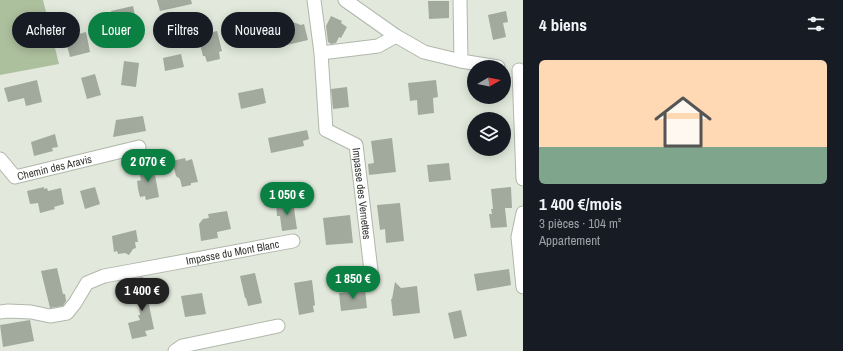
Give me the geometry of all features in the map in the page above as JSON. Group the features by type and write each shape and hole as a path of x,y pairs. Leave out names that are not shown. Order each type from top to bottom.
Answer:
{"street":[{"path":"314,0 321,53 378,46 396,36"},
{"path":"345,0 396,36 424,52 467,62"},
{"path":"460,0 461,61"},
{"name":"Impasse des Vernettes","path":"321,53 326,130 356,145 372,279"},
{"path":"511,69 521,71 523,179"},
{"name":"Chemin des Aravis","path":"0,159 14,177 139,146"},
{"path":"523,213 518,237 523,287"},
{"name":"Impasse du Mont Blanc","path":"0,312 31,312 50,316 67,313 75,303 87,282 104,276 293,240"},
{"path":"175,351 182,346 278,326"}],"green space":[{"path":"0,0 43,0 46,12 12,12 12,48 55,48 59,64 0,75"}],"building":[{"path":"157,0 191,0 192,4 160,11"},
{"path":"428,1 449,1 449,18 429,19"},
{"path":"133,6 134,12 111,12"},
{"path":"506,11 508,22 503,23 506,37 493,40 488,15"},
{"path":"331,16 342,21 341,23 347,27 341,38 339,37 336,43 331,44 328,42 326,26"},
{"path":"295,23 301,25 304,24 308,40 295,43"},
{"path":"217,31 222,51 219,52 220,59 207,62 205,56 203,56 201,48 213,48 213,32"},
{"path":"86,32 90,52 70,57 68,48 80,48 80,34"},
{"path":"181,54 184,67 165,71 163,58"},
{"path":"124,61 139,63 136,87 121,85"},
{"path":"95,74 101,95 87,99 81,78"},
{"path":"37,80 42,102 26,106 24,98 8,102 4,88"},
{"path":"436,80 438,97 433,98 434,113 418,115 417,100 410,101 408,83"},
{"path":"347,87 349,107 333,109 331,89"},
{"path":"263,88 266,103 241,109 238,93"},
{"path":"143,116 146,131 113,137 116,120"},
{"path":"307,130 309,139 303,141 304,146 271,153 268,138"},
{"path":"55,134 58,147 52,148 53,151 34,156 31,142"},
{"path":"392,138 396,172 369,175 368,164 374,163 371,141"},
{"path":"185,158 186,161 192,159 198,182 182,187 180,179 176,176 172,161"},
{"path":"449,163 451,180 429,182 427,165"},
{"path":"153,164 159,197 146,200 145,196 140,197 138,189 137,181 141,180 138,167"},
{"path":"44,187 44,189 47,188 48,191 61,188 64,204 54,207 55,209 40,213 38,203 30,204 27,191"},
{"path":"95,187 100,204 85,209 80,191"},
{"path":"511,187 512,208 505,208 507,227 491,228 489,214 492,214 491,209 493,209 491,189"},
{"path":"293,202 297,229 282,231 280,216 277,216 276,204"},
{"path":"400,203 404,241 386,243 385,229 380,230 377,205"},
{"path":"227,211 231,229 217,232 218,238 201,241 199,224 203,219 209,218 208,214"},
{"path":"350,215 353,243 326,245 323,218"},
{"path":"136,230 138,242 135,242 136,248 133,249 129,255 125,253 118,254 117,251 114,252 112,236"},
{"path":"57,268 66,301 63,306 50,308 41,271"},
{"path":"509,269 511,285 477,291 474,274"},
{"path":"255,273 262,303 248,306 240,276"},
{"path":"143,277 146,285 154,329 145,331 147,336 132,339 128,323 140,320 138,315 140,315 135,278"},
{"path":"312,280 315,305 313,306 314,312 299,315 294,283"},
{"path":"395,282 401,288 417,286 420,313 393,316 391,299"},
{"path":"365,290 367,308 341,311 339,293"},
{"path":"202,293 206,314 185,317 181,296"},
{"path":"461,310 467,336 454,339 448,313"},
{"path":"30,320 34,341 3,347 0,325"}]}
